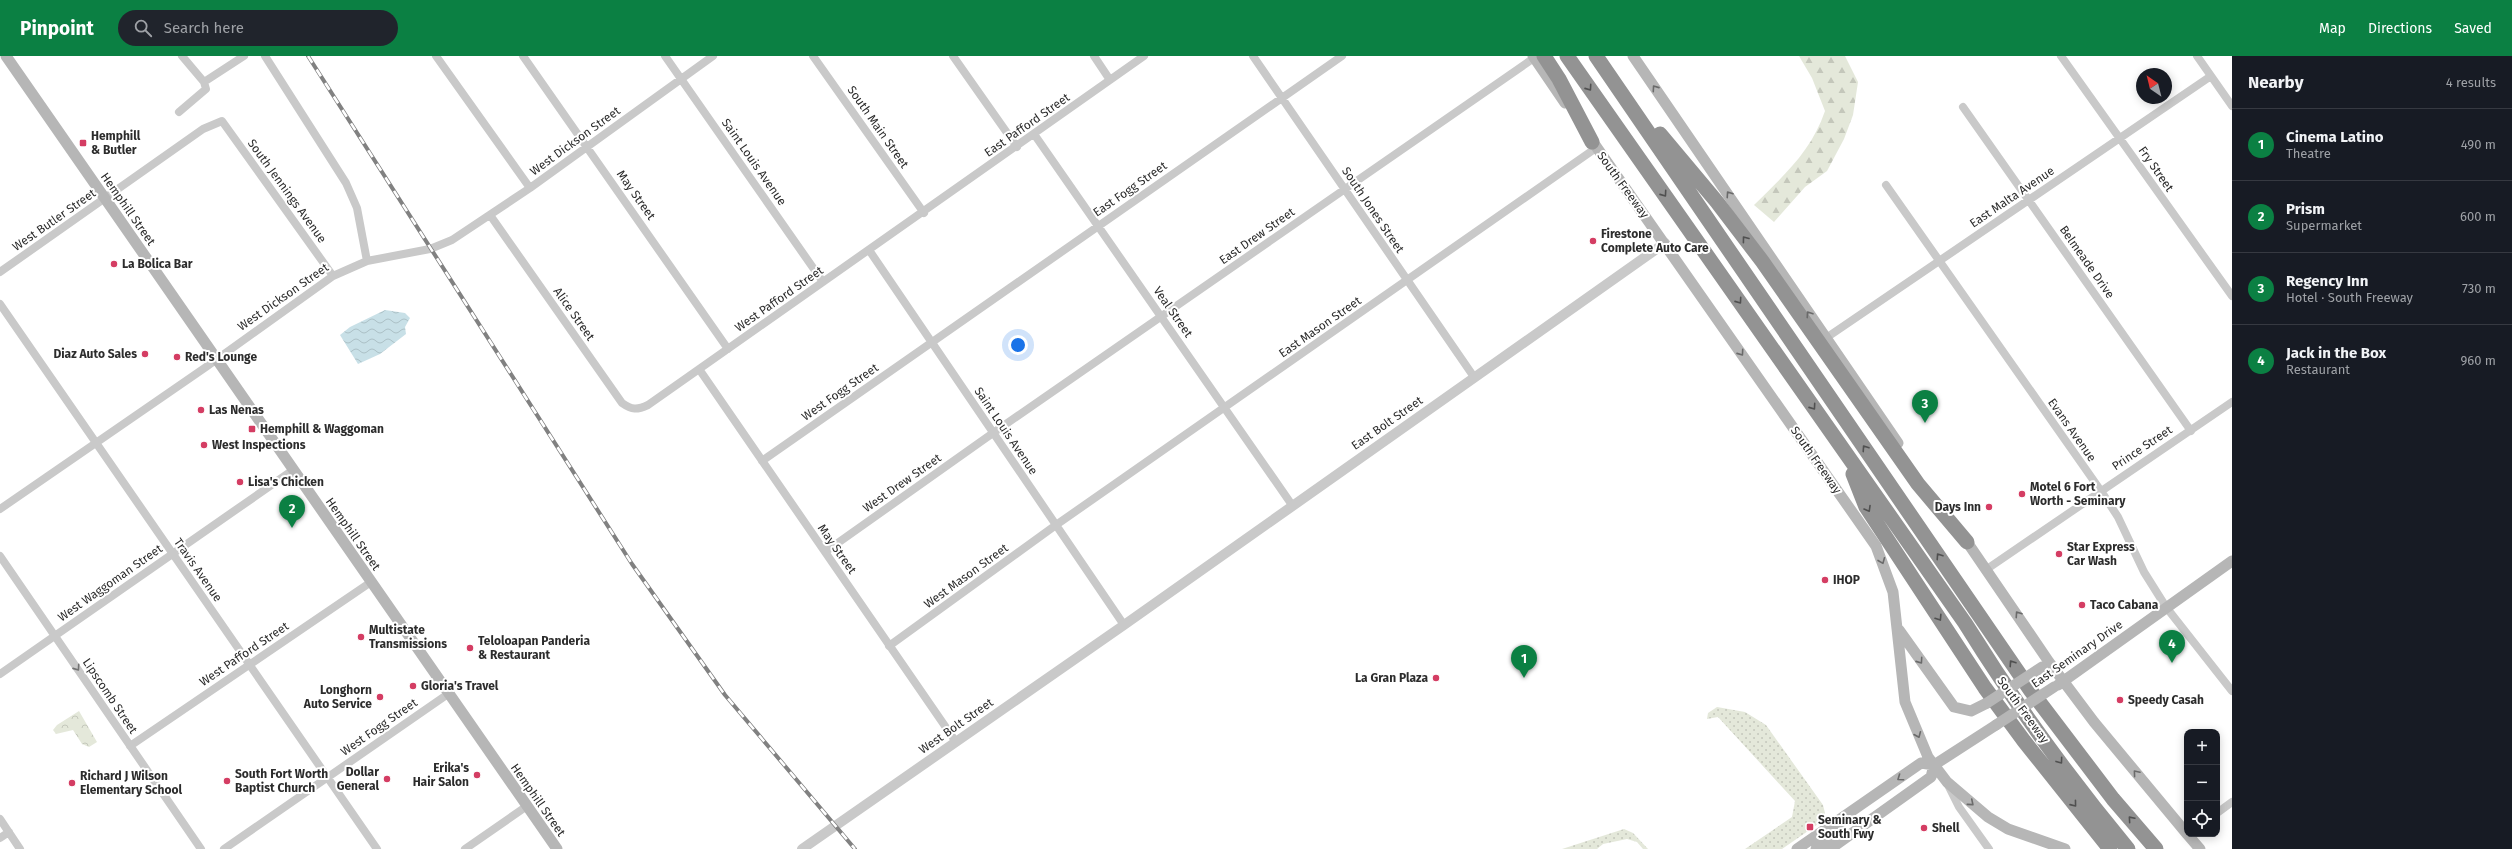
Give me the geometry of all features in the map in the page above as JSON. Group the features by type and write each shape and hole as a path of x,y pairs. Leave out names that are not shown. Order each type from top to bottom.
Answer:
{"highway":[{"name":"South Freeway","path":"1567,56 1965,623 2002,681 2078,787 2128,849"},
{"path":"1537,57 1559,79 1594,145"},
{"name":"South Freeway","path":"1598,59 2031,691 2114,799 2156,849"},
{"path":"1598,59 1717,202 1762,261 1918,484 1967,542"},
{"path":"1842,448 1866,507 1985,688 2024,741 2110,849"}],"main road":[{"name":"Hemphill Street","path":"6,56 557,849"},
{"path":"1633,56 1826,338 1987,569 2046,664 2064,681 2094,722 2184,829"},
{"name":"South Freeway","path":"1594,145 1665,243 1876,546 1893,592 1905,702 1924,749 1934,765 1947,782 1988,817 2008,829 2062,849"},
{"name":"East Seminary Drive","path":"1797,849 1921,763 1934,765 2064,681 2232,561"},
{"path":"1898,629 1954,707 1971,711 1987,704 2046,664"},
{"name":"East Seminary Drive","path":"1830,849 1931,777 1934,765"},
{"path":"1816,849 1835,835 1840,827 1840,820"},
{"path":"2190,837 2200,849"}],"street":[{"path":"178,112 202,94 206,89 204,82 182,56"},
{"path":"204,82 244,56"},
{"path":"265,56 346,183 357,208 367,261"},
{"path":"436,56 530,188"},
{"name":"May Street","path":"523,56 728,348"},
{"name":"Saint Louis Avenue","path":"665,56 823,282"},
{"name":"West Dickson Street","path":"0,509 333,276 367,261 430,249 452,240 530,188 713,56"},
{"name":"South Main Street","path":"813,56 924,213"},
{"path":"953,56 1016,147"},
{"path":"1094,56 1110,80"},
{"name":"East Pafford Street","path":"924,213 1144,56"},
{"name":"South Jones Street","path":"1253,56 1474,377"},
{"name":"East Fogg Street","path":"931,342 1342,56"},
{"name":"Fry Street","path":"2061,56 2232,296"},
{"path":"2197,56 2232,106"},
{"name":"East Drew Street","path":"993,433 1537,57"},
{"name":"East Malta Avenue","path":"1826,338 2211,76"},
{"name":"Belmeade Drive","path":"1963,107 2191,431"},
{"name":"West Butler Street","path":"0,272 105,199 203,128 222,121"},
{"name":"South Jennings Avenue","path":"222,121 333,276"},
{"name":"Veal Street","path":"1034,134 1292,505"},
{"name":"East Mason Street","path":"1056,525 1407,280 1594,145"},
{"name":"Evans Avenue","path":"1886,186 2101,491 2118,517 2144,572 2166,607 2232,691"},
{"name":"West Pafford Street","path":"648,405 924,213"},
{"name":"Alice Street","path":"490,215 622,404 630,408 638,409 648,405"},
{"name":"East Bolt Street","path":"1124,625 1665,243"},
{"name":"Saint Louis Avenue","path":"869,250 1124,625"},
{"name":"Travis Avenue","path":"0,304 377,849"},
{"name":"West Fogg Street","path":"762,461 931,342"},
{"name":"May Street","path":"699,369 956,742"},
{"name":"Prince Street","path":"1987,569 2232,402"},
{"name":"West Drew Street","path":"825,552 993,433"},
{"name":"West Waggoman Street","path":"0,674 293,470"},
{"name":"West Mason Street","path":"889,646 1056,525"},
{"name":"Lipscomb Street","path":"0,556 201,849"},
{"name":"West Pafford Street","path":"130,746 250,666 371,582"},
{"name":"West Bolt Street","path":"802,849 1124,625"},
{"name":"West Fogg Street","path":"224,849 448,694"},
{"path":"1947,782 1960,807 1988,849"},
{"path":"2220,811 2232,802"},
{"path":"465,849 527,806"},
{"path":"0,820 20,849"},
{"path":"0,838 9,832"}],"green space":[{"path":"1799,56 1845,56 1858,82 1853,115 1844,139 1827,171 1805,187 1774,222 1754,205 1796,162 1812,139 1825,111 1812,78"},
{"path":"1717,707 1745,712 1766,725 1823,805 1825,813 1821,822 1782,849 1745,849 1792,817 1795,801 1718,717 1707,719 1708,713"},
{"path":"79,711 97,742 89,747 82,744 73,730 56,734 53,730 57,725"},
{"path":"1624,829 1633,833 1648,849 1643,849 1637,842 1627,839 1603,844 1597,849 1562,849"}],"water":[{"path":"385,310 405,313 410,318 405,327 406,334 380,354 358,364 340,335 350,327"}],"railway":[{"path":"308,56 632,564 725,695 855,849"}],"place":[{"name":"Hemphill & Butler","path":"83,143"},
{"name":"Firestone Complete Auto Care","path":"1593,241"},
{"name":"La Bolica Bar","path":"114,264"},
{"name":"Diaz Auto Sales","path":"145,354"},
{"name":"Red's Lounge","path":"177,357"},
{"name":"Las Nenas","path":"201,410"},
{"name":"Regency Inn","path":"1925,423"},
{"name":"Hemphill & Waggoman","path":"252,429"},
{"name":"West Inspections","path":"204,445"},
{"name":"Lisa's Chicken","path":"240,482"},
{"name":"Motel 6 Fort Worth - Seminary","path":"2022,494"},
{"name":"Days Inn","path":"1989,507"},
{"name":"Prism","path":"292,528"},
{"name":"Star Express Car Wash","path":"2059,554"},
{"name":"IHOP","path":"1825,580"},
{"name":"Taco Cabana","path":"2082,605"},
{"name":"Multistate Transmissions","path":"361,637"},
{"name":"Teloloapan Panderia & Restaurant","path":"470,648"},
{"name":"Jack in the Box","path":"2172,663"},
{"name":"La Gran Plaza","path":"1436,678"},
{"name":"Cinema Latino","path":"1524,678"},
{"name":"Gloria's Travel","path":"413,686"},
{"name":"Longhorn Auto Service","path":"380,697"},
{"name":"Speedy Casah","path":"2120,700"},
{"name":"Erika's Hair Salon","path":"477,775"},
{"name":"Dollar General","path":"387,779"},
{"name":"South Fort Worth Baptist Church","path":"227,781"},
{"name":"Richard J Wilson Elementary School","path":"72,783"},
{"name":"Seminary & South Fwy","path":"1810,827"},
{"name":"Shell","path":"1924,828"}]}
